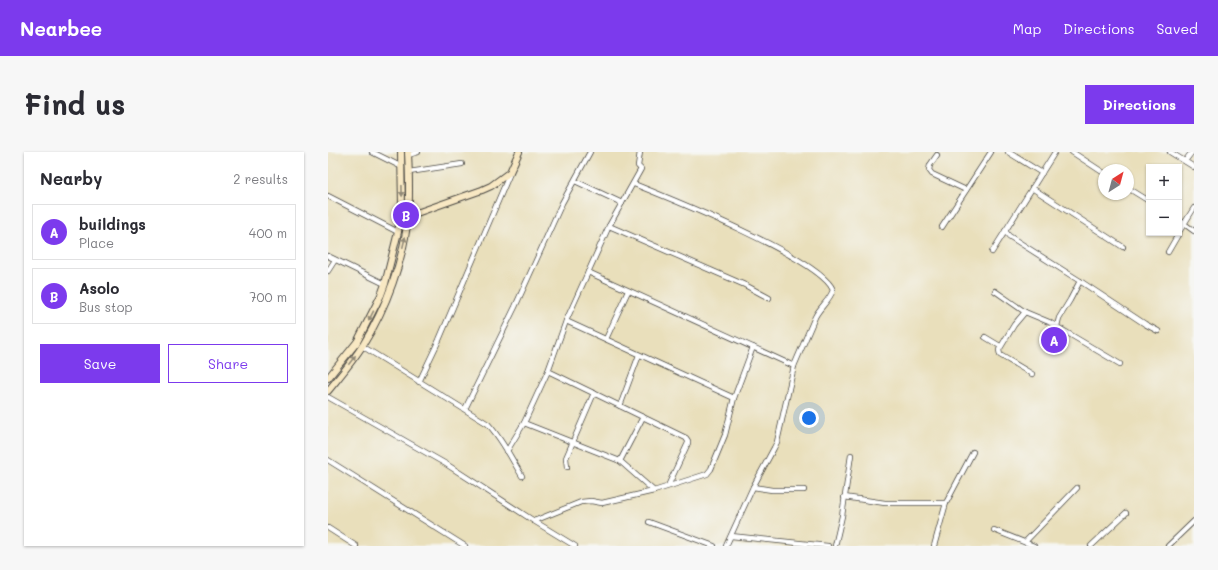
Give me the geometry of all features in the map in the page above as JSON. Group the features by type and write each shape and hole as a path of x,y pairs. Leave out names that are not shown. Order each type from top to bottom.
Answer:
{"street":[{"path":"372,152 402,167"},
{"path":"328,378 359,338 381,296 385,284 398,232 402,207 401,152"},
{"path":"328,391 362,346 391,286 404,240 408,216 408,153 418,152"},
{"path":"419,382 439,340 519,152"},
{"path":"465,409 515,307 562,203 590,152"},
{"path":"508,451 524,422 548,371 566,321 588,272 610,226 641,169 638,166 640,152"},
{"path":"942,226 991,152"},
{"path":"1008,152 1042,173"},
{"path":"992,252 1055,152"},
{"path":"1072,152 1098,168"},
{"path":"1170,152 1194,167"},
{"path":"1185,161 1192,152"},
{"path":"937,155 928,170 932,174 966,190"},
{"path":"409,172 462,164"},
{"path":"408,216 482,190 491,186 510,172"},
{"path":"575,181 622,203"},
{"path":"634,184 747,233 804,263 832,286 832,294 819,309 794,366 777,442 753,488 726,546"},
{"path":"1032,188 1123,247"},
{"path":"1134,192 1147,200"},
{"path":"328,196 398,232"},
{"path":"1182,228 1194,208"},
{"path":"1184,224 1194,231"},
{"path":"610,226 745,285 769,298"},
{"path":"1005,231 1009,236 1158,331"},
{"path":"1168,252 1177,236"},
{"path":"328,256 385,284"},
{"path":"328,271 335,260"},
{"path":"588,272 794,366"},
{"path":"1057,326 1059,318 1080,281"},
{"path":"606,339 628,291"},
{"path":"995,291 1025,312 1057,326 1120,364"},
{"path":"1025,312 1000,346 999,350 1000,355 1032,374"},
{"path":"1049,322 1059,318"},
{"path":"566,321 734,398"},
{"path":"985,337 1000,346"},
{"path":"362,346 488,424 508,451 522,476"},
{"path":"534,521 581,502 591,501 602,503 705,476 709,472 725,435 734,398 753,347"},
{"path":"620,406 639,355"},
{"path":"548,371 686,438 688,443 668,486"},
{"path":"566,467 566,458 594,393"},
{"path":"328,397 446,464 575,546"},
{"path":"620,462 643,417"},
{"path":"524,422 620,462 654,490"},
{"path":"934,546 946,503 973,452"},
{"path":"835,546 851,455"},
{"path":"328,460 465,546"},
{"path":"753,488 772,490 804,490"},
{"path":"1025,542 1077,488"},
{"path":"844,497 885,503 946,503"},
{"path":"1091,546 1126,513"},
{"path":"650,522 714,546"},
{"path":"1168,546 1194,522"},
{"path":"328,528 356,546"},
{"path":"994,530 1034,546"},
{"path":"731,536 828,546"}],"place":[{"name":"Asolo","path":"406,215"},
{"name":"buildings","path":"1054,340"}]}
